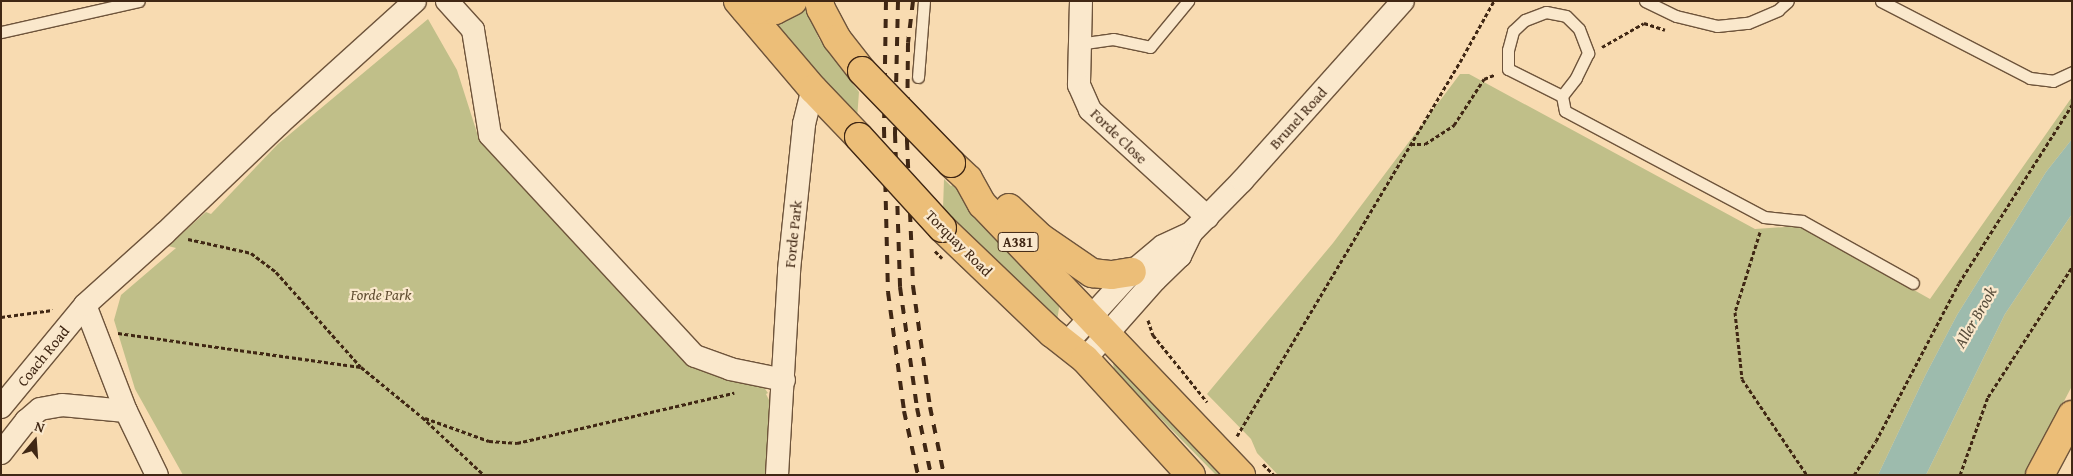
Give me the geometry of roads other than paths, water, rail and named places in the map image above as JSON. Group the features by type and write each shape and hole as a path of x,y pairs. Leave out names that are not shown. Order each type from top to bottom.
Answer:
{"main road":[{"name":"A381","path":"741,5 775,10 793,1"},
{"name":"A381","path":"819,1 821,10 837,39 862,71 959,171 982,204 1098,327 1251,468"},
{"name":"Torquay Road","path":"741,5 812,89 859,137 942,228 1052,333 1076,352 1191,475"},
{"name":"A381","path":"959,171 998,197 1042,238 1078,265 1092,273 1112,275 1132,272"},
{"path":"2040,475 2072,415"}],"street":[{"path":"157,475 126,411 85,305 165,234 279,124 415,1"},
{"path":"447,1 472,30 490,136 696,356 730,369 784,380"},
{"name":"Forde Close","path":"1081,1 1078,44 1079,85 1090,110 1206,217"},
{"name":"Brunel Road","path":"1098,327 1145,291 1180,256 1191,233 1242,182 1403,1"},
{"name":"Forde Park","path":"777,475 789,270 804,124 812,89"},
{"name":"Brunel Road","path":"1076,352 1098,327 1132,272 1163,246 1191,233"},
{"name":"Coach Road","path":"1,407 85,305"},
{"path":"1,453 26,421 40,409 62,405 126,411"}],"lane":[{"path":"1,32 139,1"},
{"path":"918,77 924,1"},
{"path":"1078,44 1113,38 1150,46 1188,1"},
{"path":"1645,1 1676,16 1717,26 1748,23 1778,10 1788,1"},
{"path":"1882,1 2030,78 2052,81 2072,72"},
{"path":"1562,96 1508,68 1508,50 1513,31 1525,20 1546,12 1566,16 1579,30 1588,53 1576,78 1562,96 1565,111 1764,217 1802,221 1913,283"}],"water":[{"name":"Aller Brook","path":"2072,139 2072,214 2005,314 1926,475 1878,475 1926,374 1957,315 2046,172"}],"railway":[{"path":"886,1 884,129 888,292 904,411 918,475"},
{"path":"898,1 895,134 900,287 917,408 931,475"},
{"path":"913,1 908,43 907,141 913,286 930,407 944,475"}]}
